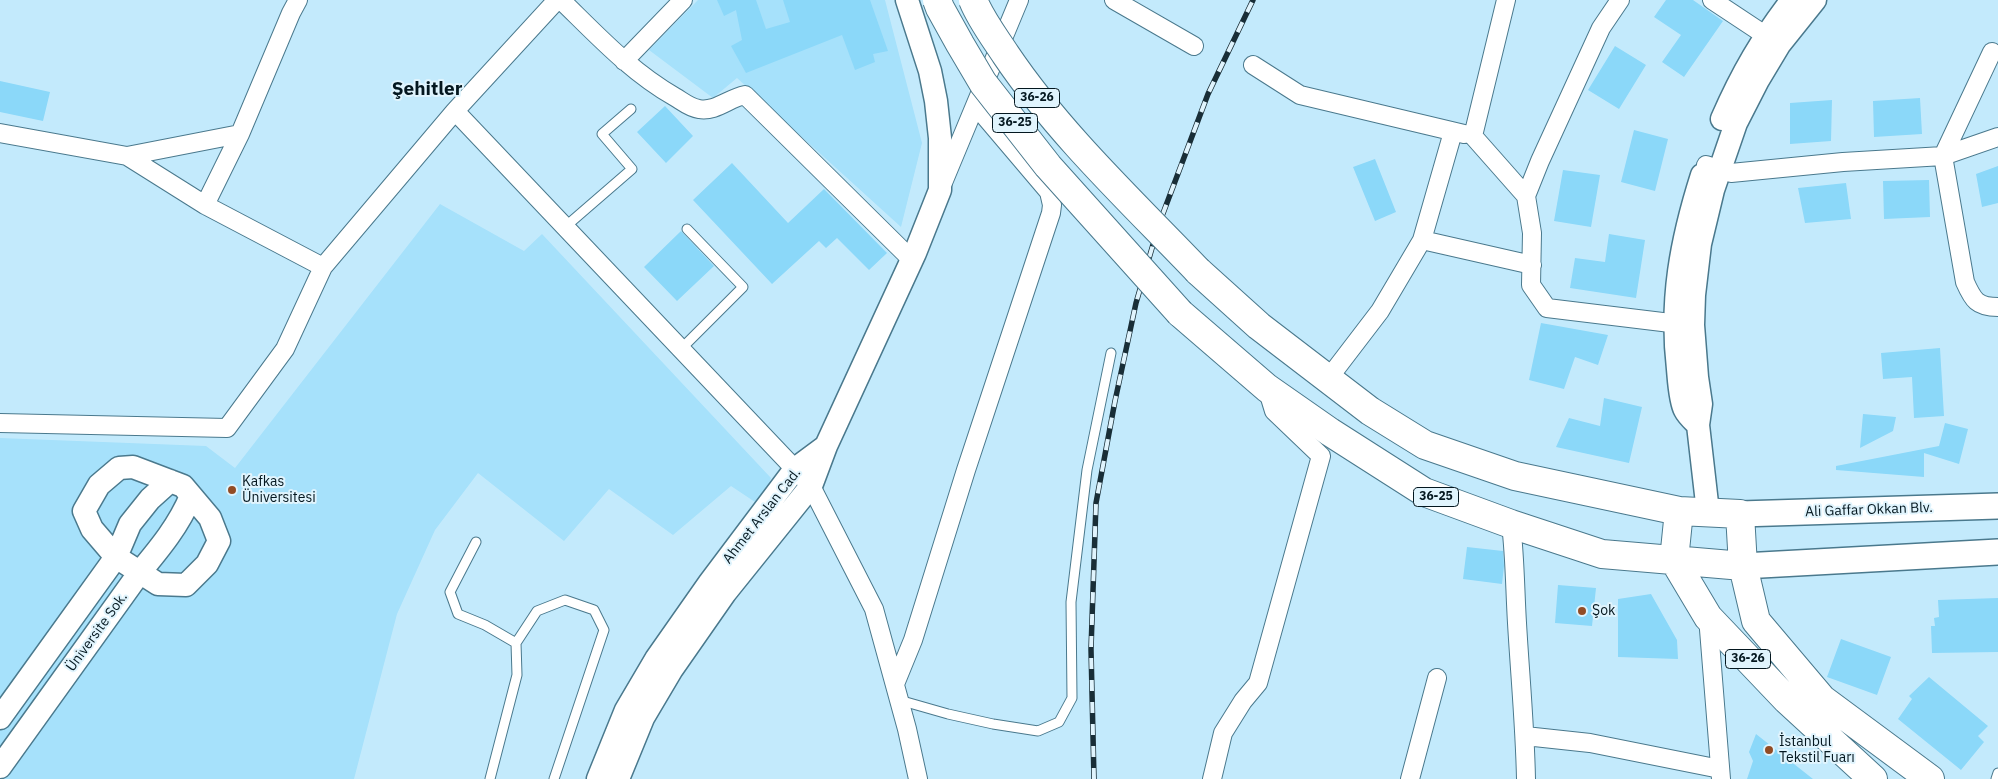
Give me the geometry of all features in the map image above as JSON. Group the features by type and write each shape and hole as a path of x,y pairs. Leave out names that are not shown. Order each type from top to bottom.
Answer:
{"main road":[{"name":"36-25","path":"937,0 960,44 989,90 1048,166 1180,313 1267,388 1330,432 1424,492 1511,524 1602,554 1743,566"},
{"name":"36-26","path":"973,0 994,37 1031,91 1116,186 1198,271 1259,326 1328,379"},
{"path":"1328,379 1370,411 1425,445 1515,476 1679,511 1740,514"},
{"name":"Ali Gaffar Okkan Blv.","path":"1740,514 1998,506"},
{"path":"1674,560 1679,511"},
{"name":"36-26","path":"1740,514 1743,566 1756,621 1822,699 1930,779"},
{"path":"1743,566 1998,552"},
{"name":"36-26","path":"1674,560 1708,616 1787,700 1873,779"}],"street":[{"path":"205,205 240,134 298,0"},
{"path":"0,423 228,428 285,349 323,267 455,111 557,0"},
{"path":"561,0 624,61 655,86 698,109 712,109 734,97 745,94 912,260"},
{"path":"624,61 683,0"},
{"path":"907,0 930,71 936,102 940,138 940,190"},
{"path":"826,446 912,260 1019,0"},
{"path":"1114,0 1194,46"},
{"path":"1473,136 1486,74 1506,0"},
{"path":"1620,0 1601,28 1526,196 1532,233 1531,286 1546,308 1684,324"},
{"path":"1712,0 1772,40"},
{"path":"1708,512 1698,425 1701,404 1697,377 1684,324 1694,295 1700,244 1713,167 1746,102 1772,40 1792,0"},
{"path":"1772,40 1815,0"},
{"path":"1992,52 1943,156 1965,282 1972,298 1985,307 1998,307"},
{"path":"1253,65 1300,95 1473,136 1526,196"},
{"path":"897,692 966,470 1051,213 1052,205 1049,192 976,106"},
{"path":"455,111 811,486 874,609 918,779"},
{"path":"1328,379 1380,311 1422,240 1453,132"},
{"path":"0,133 127,156 240,134"},
{"path":"1713,167 1730,173 1843,162 1943,156 1998,137"},
{"path":"127,156 205,205 323,267"},
{"path":"1422,240 1532,265"},
{"path":"1212,779 1223,733 1243,701 1258,684 1321,456 1274,411 1267,388"},
{"name":"Ahmet Arslan Cad.","path":"598,779 626,710 656,659 710,582 795,469 826,446"},
{"name":"Ahmet Arslan Cad.","path":"618,779 643,718 672,669 725,594 811,486 826,446"},
{"path":"119,468 133,468 183,486 191,496 210,518 219,541 207,564 186,584 158,584 116,557 92,529 84,511 99,485 119,468"},
{"name":"Üniversite Sok.","path":"0,718 116,557 130,524 150,499 170,481"},
{"name":"Üniversite Sok.","path":"0,768 140,572 182,518 191,496"},
{"path":"1511,524 1525,736 1526,779"},
{"path":"1525,736 1590,743 1720,774 1708,616"},
{"path":"1410,779 1436,678"}],"lane":[{"path":"565,227 632,168 602,134 631,109"},
{"path":"681,349 743,287 687,229"},
{"path":"897,692 948,714 1038,731 1059,722 1072,698 1071,602 1087,470 1111,353"},
{"path":"476,542 450,592 458,614 485,625 516,643"},
{"path":"490,779 517,675 516,643 537,611 565,600 594,610 604,630 554,779"},
{"path":"1996,779 1998,773"}],"shaded area":[{"path":"698,0 885,0 922,143 901,227 737,78 713,98 649,50"},
{"name":"Kafkas Üniversitesi","path":"440,204 524,251 542,234 771,478 766,492 758,504 731,486 673,535 609,489 564,541 478,473 435,530 397,614 354,779 0,779 0,438 206,446 235,468"}],"building":[{"path":"717,0 756,0 766,29 790,22 783,0 870,0 888,51 873,54 875,62 855,70 842,35 746,73 731,46 742,40 736,10 724,16"},
{"path":"1666,0 1693,0 1723,21 1684,77 1662,62 1681,35 1654,17"},
{"path":"1615,46 1646,65 1619,109 1588,90"},
{"path":"0,81 50,92 43,121 0,112"},
{"path":"1920,98 1922,134 1874,137 1873,101"},
{"path":"1832,100 1831,141 1790,144 1790,103"},
{"path":"665,106 693,136 666,163 637,132"},
{"path":"1634,130 1668,139 1655,191 1621,182"},
{"path":"1375,159 1396,212 1375,221 1353,167"},
{"path":"732,163 788,223 824,189 887,253 869,270 837,238 826,248 819,241 772,284 693,200"},
{"path":"1998,166 1998,203 1982,207 1976,174"},
{"path":"1563,170 1600,175 1591,227 1554,221"},
{"path":"1929,180 1930,217 1884,219 1883,181"},
{"path":"1846,183 1851,219 1805,223 1798,188"},
{"path":"681,231 714,266 677,301 644,267"},
{"path":"1609,234 1645,240 1636,298 1570,288 1575,258 1605,262"},
{"path":"1541,323 1608,335 1598,365 1575,357 1564,389 1529,380"},
{"path":"1940,348 1944,416 1914,418 1912,377 1883,379 1881,353"},
{"path":"1604,398 1642,407 1629,463 1556,447 1569,418 1600,426"},
{"path":"1863,414 1896,417 1893,431 1860,448"},
{"path":"1945,423 1968,429 1959,464 1924,453 1924,477 1836,470 1836,466 1939,446"},
{"path":"1467,547 1503,551 1502,584 1463,579"},
{"path":"1558,585 1596,588 1592,626 1555,623"},
{"path":"1651,594 1677,640 1678,659 1618,657 1618,599"},
{"path":"1998,598 1998,652 1932,653 1931,626 1935,626 1934,618 1939,617 1938,600"},
{"path":"1841,639 1891,657 1877,695 1827,677"},
{"path":"1929,677 1988,726 1978,736 1984,742 1961,770 1898,719 1912,699 1909,696"},
{"path":"1756,734 1813,779 1747,779 1753,761 1749,752"}],"railway":[{"path":"1094,779 1091,649 1096,503 1115,401 1136,303 1159,224 1208,94 1253,0"}],"place":[{"name":"Kafkas Üniversitesi","path":"232,490"},
{"name":"Şok","path":"1582,611"},
{"name":"İstanbul Tekstil Fuarı","path":"1769,750"}],"district":[{"name":"Şehitler","path":"427,90"}]}
